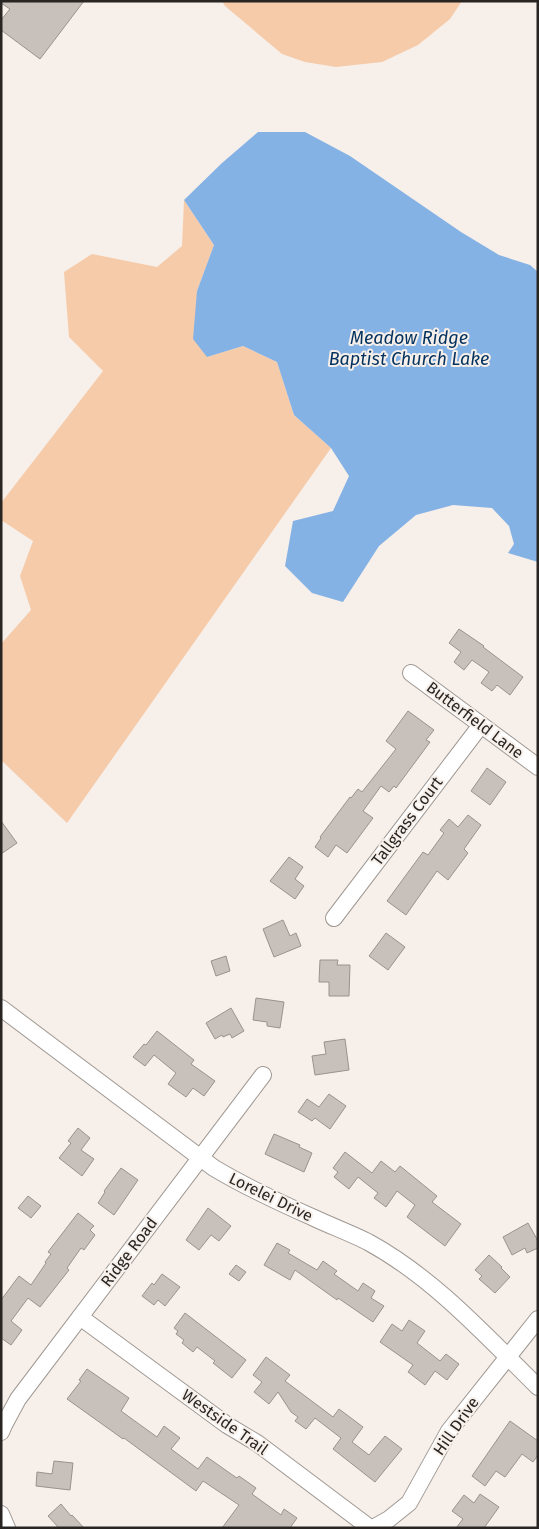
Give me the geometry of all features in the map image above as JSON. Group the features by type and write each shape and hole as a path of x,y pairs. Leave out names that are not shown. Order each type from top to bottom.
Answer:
{"street":[{"name":"Butterfield Lane","path":"411,672 538,767"},
{"name":"Tallgrass Court","path":"334,918 481,724"},
{"name":"Lorelei Drive","path":"1,1008 200,1157 243,1185 367,1242 404,1264 444,1296 538,1387"},
{"name":"Ridge Road","path":"1,1432 18,1400 263,1075"},
{"name":"Westside Trail","path":"80,1317 227,1425 257,1443 371,1528"},
{"name":"Hill Drive","path":"371,1528 389,1519 409,1503 449,1431 538,1319"},
{"path":"1,1514 7,1528"}],"shaded area":[{"path":"222,1 462,1 450,19 418,45 382,62 336,67 305,62 282,54 225,6"},
{"path":"184,200 214,245 197,291 207,357 243,346 277,362 294,415 331,448 67,823 1,760 1,644 31,610 20,576 33,541 1,520 1,503 103,371 69,337 64,272 92,254 157,267 182,246"}],"water":[{"name":"Meadow Ridge Baptist Church Lake","path":"258,132 305,132 350,156 461,232 499,255 530,265 538,272 538,562 508,553 514,544 509,526 492,508 453,505 416,515 379,546 343,602 312,593 285,566 293,521 333,511 349,476 331,448 294,415 277,362 243,346 207,357 193,339 197,291 214,245 184,200 222,163"}],"building":[{"path":"1,1 84,1 40,59 1,30 1,20 10,9"},
{"path":"459,629 523,677 510,695 497,685 492,691 481,683 489,672 472,660 464,670 454,662 461,652 449,643"},
{"path":"408,711 434,730 426,740 430,742 396,788 394,786 389,792 381,786 363,811 373,818 347,853 336,845 328,857 315,847 320,837 350,797 358,789 362,792 396,749 386,741"},
{"path":"487,768 506,782 490,805 471,791"},
{"path":"468,815 481,825 464,849 468,853 448,880 437,871 406,915 387,901 423,852 428,855 444,833 440,830 449,819 458,827"},
{"path":"1,821 17,843 1,854"},
{"path":"289,857 303,867 295,879 304,886 295,899 270,881"},
{"path":"283,920 290,936 296,933 301,946 274,957 263,929"},
{"path":"386,933 405,947 388,970 369,956"},
{"path":"226,956 230,971 216,976 211,961"},
{"path":"320,960 338,960 337,965 350,965 349,996 329,996 329,982 319,982"},
{"path":"256,998 284,1002 280,1028 267,1026 267,1022 253,1020"},
{"path":"231,1008 244,1031 232,1038 230,1034 223,1037 222,1035 215,1039 206,1023"},
{"path":"157,1031 194,1060 191,1064 215,1081 204,1096 193,1088 186,1097 168,1084 176,1073 154,1055 145,1066 133,1057"},
{"path":"345,1039 349,1070 315,1075 312,1056 326,1054 324,1042"},
{"path":"329,1094 346,1106 330,1129 315,1118 312,1121 298,1112 307,1099 319,1107"},
{"path":"78,1128 90,1138 81,1150 94,1159 82,1176 59,1158 71,1143 68,1141"},
{"path":"274,1134 300,1145 299,1147 312,1153 304,1172 265,1154"},
{"path":"345,1152 372,1173 381,1161 395,1172 400,1166 437,1196 432,1202 461,1224 445,1246 407,1217 415,1205 397,1191 386,1207 374,1198 378,1193 358,1177 349,1189 334,1177 338,1172 333,1168"},
{"path":"121,1168 138,1180 114,1215 98,1203 104,1191"},
{"path":"28,1196 41,1206 31,1218 18,1208"},
{"path":"208,1208 231,1226 219,1241 211,1235 199,1250 186,1240"},
{"path":"78,1213 94,1226 90,1230 95,1235 84,1250 81,1248 67,1268 69,1270 40,1307 28,1298 11,1321 22,1330 11,1345 1,1338 1,1300 19,1276 31,1285 51,1254 48,1252"},
{"path":"528,1223 538,1241 538,1248 527,1253 525,1248 512,1255 503,1237"},
{"path":"277,1243 290,1250 288,1253 317,1270 323,1261 337,1271 334,1274 358,1291 363,1283 375,1291 371,1298 384,1306 373,1322 338,1298 337,1300 295,1270 290,1280 264,1265"},
{"path":"489,1255 510,1277 495,1293 479,1279 482,1276 475,1270"},
{"path":"236,1265 246,1272 239,1281 229,1274"},
{"path":"162,1274 180,1287 165,1306 158,1300 154,1305 142,1296"},
{"path":"185,1313 246,1360 232,1378 197,1347 193,1352 182,1343 184,1340 176,1334 178,1331 174,1328"},
{"path":"409,1320 425,1331 417,1343 440,1361 446,1354 459,1364 447,1380 435,1371 425,1385 408,1372 413,1365 380,1342 392,1324 402,1331"},
{"path":"266,1357 290,1375 285,1381 333,1417 339,1409 363,1427 352,1442 369,1455 385,1436 402,1449 375,1482 333,1449 341,1438 315,1418 306,1429 295,1421 298,1417 291,1412 278,1392 269,1404 254,1392 262,1382 253,1375"},
{"path":"87,1369 129,1398 121,1411 157,1437 164,1426 180,1438 171,1449 198,1469 207,1457 237,1478 239,1476 256,1488 252,1494 281,1515 284,1509 297,1518 290,1528 222,1528 239,1505 203,1481 196,1491 67,1399 81,1381 79,1380"},
{"path":"510,1421 538,1441 538,1455 533,1462 522,1454 505,1477 496,1471 485,1486 472,1476"},
{"path":"54,1461 73,1463 70,1490 36,1486 37,1472 52,1474"},
{"path":"480,1494 499,1507 484,1528 456,1528 463,1519 452,1511 464,1495 474,1503"},
{"path":"61,1504 84,1528 59,1528 48,1516"}]}
